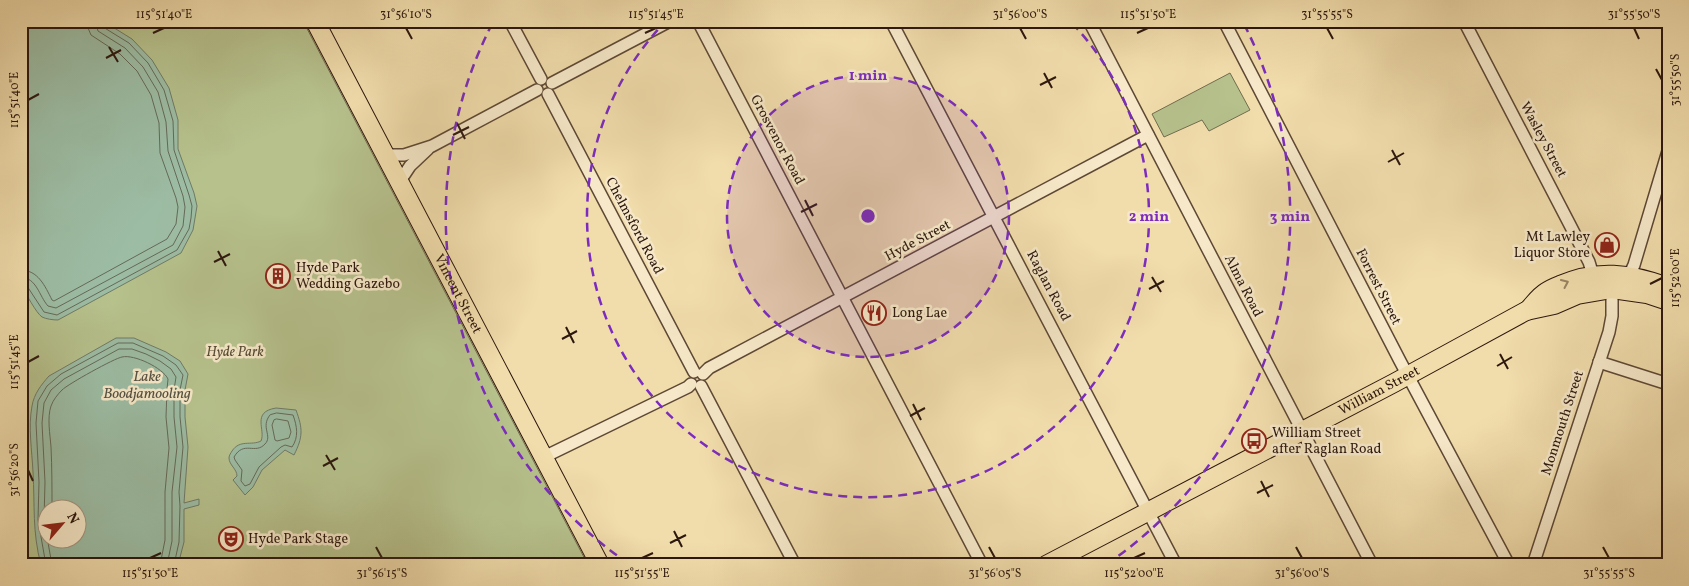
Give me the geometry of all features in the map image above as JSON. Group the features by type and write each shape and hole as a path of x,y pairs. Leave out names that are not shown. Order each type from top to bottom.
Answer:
{"main road":[{"name":"Vincent Street","path":"315,21 600,565"},
{"name":"William Street","path":"1046,565 1408,375 1526,311 1546,292 1574,279 1593,275 1616,274 1651,281 1668,287"},
{"name":"William Street","path":"1526,311 1554,305 1577,295 1612,289 1647,294 1668,301"}],"street":[{"name":"Chelmsford Road","path":"510,21 699,373"},
{"path":"386,155 404,155 432,146 670,21"},
{"name":"Grosvenor Road","path":"698,21 982,565"},
{"name":"Raglan Road","path":"892,21 1176,565"},
{"name":"Alma Road","path":"1089,21 1372,565"},
{"name":"Forrest Street","path":"1224,21 1509,565"},
{"name":"Wasley Street","path":"1464,21 1589,262 1593,275"},
{"name":"Hyde Street","path":"699,373 1148,136"},
{"path":"400,181 410,166 432,146"},
{"path":"1629,276 1668,151"},
{"name":"Monmouth Street","path":"1534,565 1609,332 1612,316 1612,289"},
{"path":"1599,362 1668,384"},
{"path":"544,457 688,386 705,381 699,373"},
{"path":"696,385 795,565"}],"green space":[{"name":"Hyde Park","path":"21,21 303,21 588,565 21,565"},
{"path":"1230,73 1250,110 1209,131 1202,120 1164,137 1152,114"}],"water":[{"path":"21,21 103,21 132,39 152,60 169,88 178,120 178,149 197,206 193,230 181,253 58,320 42,317 21,286"},
{"name":"Lake Boodjamooling","path":"116,338 134,338 166,352 180,361 188,374 185,390 188,447 184,503 199,499 199,505 184,509 184,542 178,565 41,565 38,553 35,530 30,422 34,398 49,376"},
{"path":"276,408 296,410 301,428 299,443 294,455 285,450 262,470 253,487 245,495 233,480 237,474 230,463 229,456 238,445 261,441 262,417 268,410"}],"place":[{"name":"Mt Lawley Liquor Store","path":"1607,245"},
{"name":"Hyde Park Wedding Gazebo","path":"278,276"},
{"name":"Long Lae","path":"874,313"},
{"name":"William Street after Raglan Road","path":"1254,441"},
{"name":"Hyde Park Stage","path":"231,539"}]}
